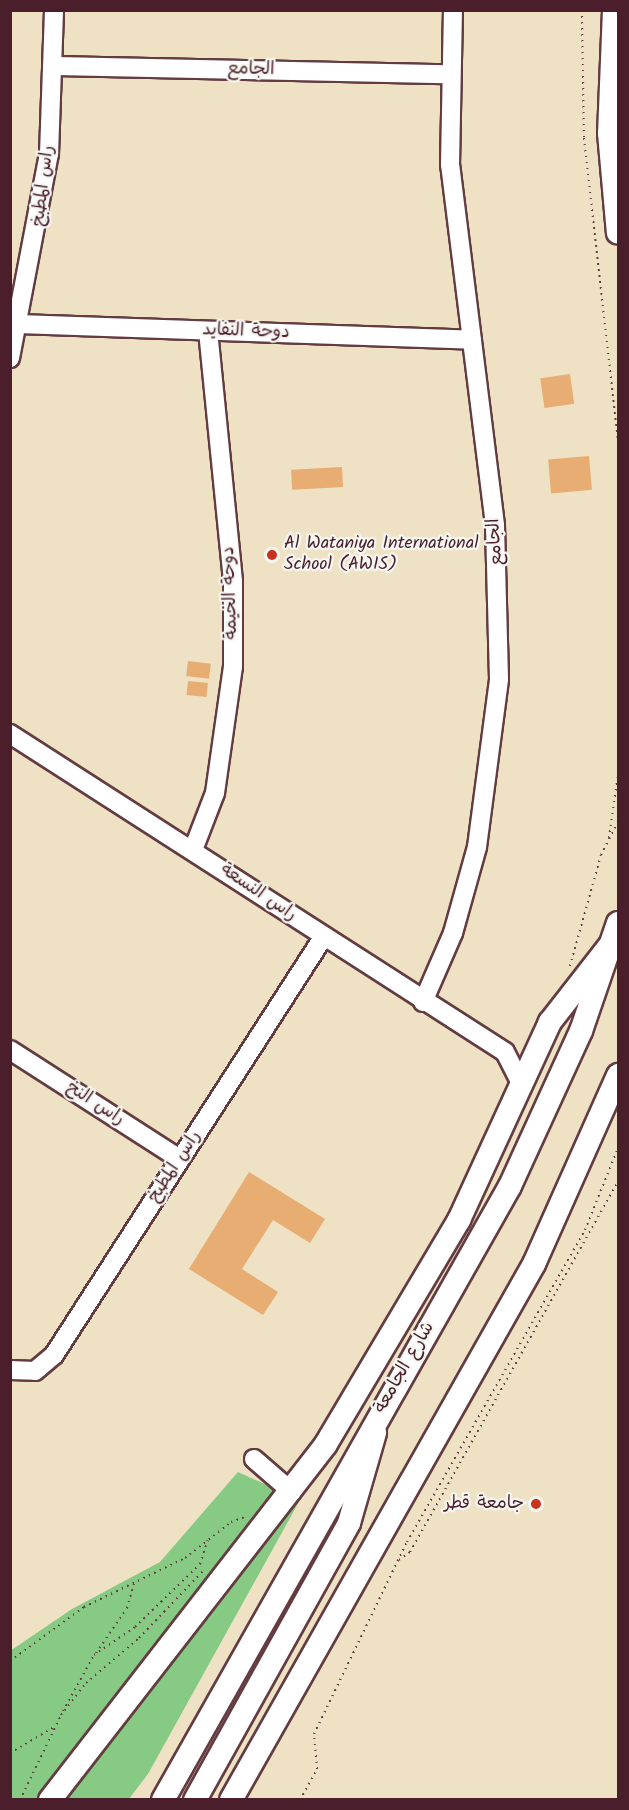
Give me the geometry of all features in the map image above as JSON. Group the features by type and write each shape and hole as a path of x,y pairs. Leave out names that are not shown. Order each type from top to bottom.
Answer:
{"main road":[{"path":"614,10 609,134 618,233"},
{"path":"50,1800 292,1492 454,1230 542,1041 592,963 616,932"},
{"name":"شارع الجامعة","path":"163,1800 377,1417 510,1186 581,1031 616,932"},
{"path":"231,1800 534,1264 618,1076"},
{"path":"510,1186 520,1092"},
{"path":"195,1800 349,1523 367,1474 377,1417"},
{"path":"248,1800 276,1747 280,1713"}],"street":[{"name":"راس المطبخ","path":"10,358 20,324 48,166 54,10"},
{"name":"الجامع","path":"423,1002 453,933 477,847 499,679 495,525 450,165 448,74 453,10"},
{"name":"الجامع","path":"53,66 448,74"},
{"name":"دوحة النفايد","path":"20,324 472,340"},
{"name":"دوحة الخيمة","path":"193,850 219,770 233,656 233,581 208,331"},
{"name":"راس النسعة","path":"10,734 193,850 423,1002 505,1052"},
{"name":"راس المطبخ","path":"10,1370 28,1373 49,1362 323,937"},
{"path":"520,1092 505,1052 542,1041"},
{"name":"راس النخ","path":"10,1050 180,1158"},
{"path":"254,1459 292,1492"}],"path":[{"path":"582,10 584,138 618,443"},
{"path":"566,977 608,840 618,774"},
{"path":"608,840 618,822"},
{"path":"300,1800 317,1769 314,1734 399,1560 585,1230 618,1148"},
{"path":"399,1560 410,1552 618,1181"},
{"path":"10,1661 84,1607 134,1583 208,1540 231,1522 251,1516 246,1522"},
{"path":"94,1655 135,1627 200,1564 208,1540"},
{"path":"61,1715 86,1683 170,1608 209,1564"},
{"path":"20,1800 61,1715 94,1655 127,1608 134,1583"},
{"path":"10,1753 56,1726"}],"green space":[{"path":"238,1472 300,1500 148,1774 129,1799 11,1799 10,1651 72,1609 160,1562"}],"building":[{"path":"570,374 574,404 544,408 540,378"},
{"path":"589,456 592,490 551,493 548,460"},
{"path":"342,467 343,487 292,490 291,470"},
{"path":"188,661 211,664 209,679 186,676"},
{"path":"188,681 208,683 206,697 187,695"},
{"path":"249,1172 325,1219 310,1243 273,1220 242,1269 278,1292 263,1315 189,1269"}],"place":[{"name":"Al Wataniya International School (AWIS)","path":"272,555"},
{"name":"جامعة قطر","path":"536,1504"}]}
